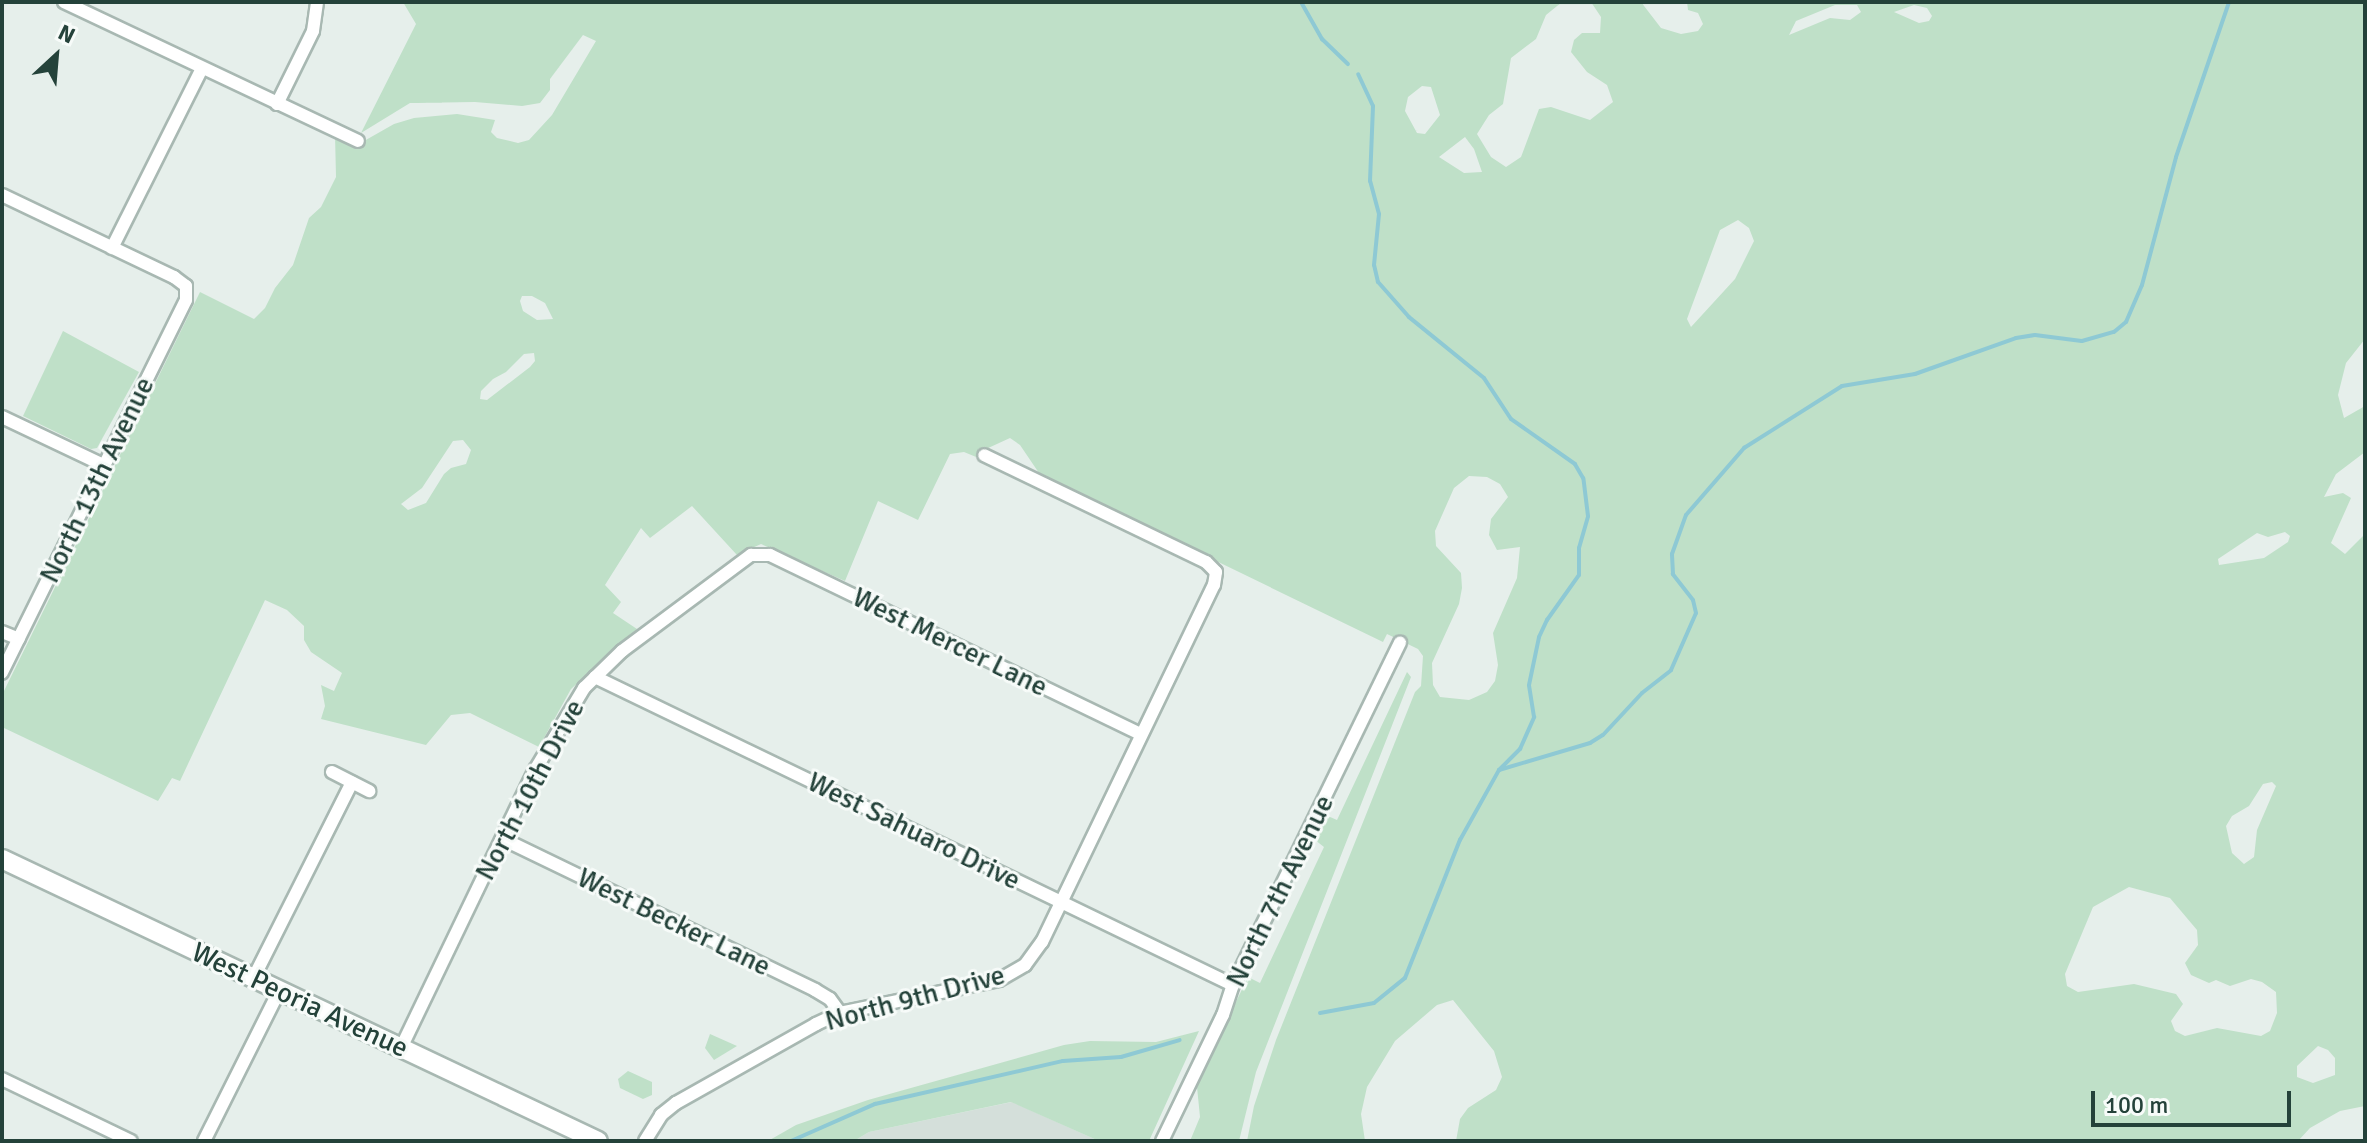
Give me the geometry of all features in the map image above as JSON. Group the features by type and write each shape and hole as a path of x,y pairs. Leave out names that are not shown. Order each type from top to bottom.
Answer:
{"main road":[{"name":"West Peoria Avenue","path":"2,859 598,1141"}],"street":[{"path":"64,2 358,141"},
{"path":"277,104 313,31 317,2"},
{"path":"2,195 112,248 202,68"},
{"name":"North 13th Avenue","path":"2,673 186,300 186,286 112,248"},
{"path":"2,417 103,465"},
{"name":"North 9th Drive","path":"645,1141 661,1115 676,1103 840,1013 938,995 1012,975 1035,955 1214,585 1216,572 1206,562 984,455"},
{"name":"North 10th Drive","path":"401,1048 551,738 595,677 649,630 758,552"},
{"name":"West Mercer Lane","path":"758,552 1141,734"},
{"path":"2,632 19,639"},
{"name":"North 7th Avenue","path":"1162,1141 1223,1015 1233,985 1400,642"},
{"name":"West Sahuaro Drive","path":"595,677 1233,985"},
{"path":"332,772 369,791"},
{"path":"253,979 352,782"},
{"name":"West Becker Lane","path":"503,839 815,990 830,999 840,1013"},
{"path":"204,1141 279,991"},
{"path":"2,1079 131,1141"}],"shaded area":[{"path":"1012,1102 1099,1141 854,1141 869,1132"}],"green space":[{"path":"403,2 1562,2 1546,15 1536,39 1511,58 1503,104 1489,115 1477,134 1491,157 1506,167 1521,157 1539,109 1551,107 1590,120 1613,102 1607,85 1587,72 1571,52 1574,40 1582,33 1600,33 1601,17 1591,2 1641,2 1661,28 1681,34 1698,31 1703,24 1698,13 1688,10 1687,2 2365,2 2365,339 2346,363 2338,395 2344,418 2365,406 2365,452 2336,474 2324,497 2343,493 2351,498 2331,543 2345,554 2365,534 2365,1106 2340,1111 2310,1128 2298,1141 1456,1141 1460,1119 1468,1108 1496,1090 1502,1077 1494,1051 1453,1000 1437,1005 1395,1041 1367,1087 1361,1114 1365,1141 1247,1141 1254,1106 1276,1040 1415,692 1421,686 1423,656 1418,649 1387,634 1383,642 1041,476 1020,445 1010,438 986,449 981,459 964,452 950,454 918,520 878,501 845,581 761,544 737,555 692,506 650,538 641,528 605,585 621,602 613,613 637,629 571,689 539,747 470,713 451,715 426,745 321,719 325,706 321,685 334,691 342,673 311,652 304,640 304,626 287,610 265,600 180,781 172,778 158,801 4,728 2,695 200,292 254,319 265,308 275,288 293,265 309,218 321,207 336,177 335,135 357,145 394,124 414,118 457,114 495,120 491,132 497,138 518,143 529,140 552,115 596,41 583,35 550,79 550,90 540,103 522,106 475,102 410,103 361,133 416,24","holes":["1835,5 1857,5 1861,12 1850,20 1830,18 1789,35 1796,21","1914,5 1927,8 1932,16 1929,21 1919,23 1894,12","1422,86 1431,87 1440,115 1425,134 1417,133 1405,111 1408,97","1465,137 1474,149 1482,172 1464,173 1439,157","1738,220 1749,228 1754,241 1735,279 1691,327 1687,319 1720,230","522,296 532,296 545,303 553,319 537,320 523,311","534,353 535,361 530,367 487,400 480,399 481,391 506,372 524,354","463,440 471,450 466,464 451,468 444,474 426,503 408,510 401,504 422,488 453,441","1469,476 1487,477 1500,484 1508,497 1491,519 1489,535 1497,550 1520,547 1517,578 1493,633 1498,665 1495,681 1487,692 1469,700 1440,697 1433,685 1432,663 1459,604 1462,588 1461,573 1436,546 1435,531 1454,488","2285,532 2290,536 2288,542 2264,558 2219,565 2218,559 2257,533 2268,537","2272,782 2276,786 2257,830 2254,857 2244,864 2232,853 2226,826 2232,816 2249,806 2263,784","2129,887 2170,898 2197,930 2198,945 2185,963 2191,975 2209,983 2216,980 2230,986 2251,979 2262,982 2276,992 2277,1013 2270,1031 2261,1036 2217,1028 2185,1036 2175,1031 2171,1021 2183,1004 2176,994 2134,984 2078,992 2067,986 2065,974 2093,907","2318,1046 2328,1050 2335,1058 2335,1075 2313,1083 2297,1077 2297,1066"]},
{"path":"63,331 139,372 97,448 91,449 23,416"},
{"path":"1407,672 1411,677 1256,1072 1239,1141 1190,1141 1200,1117 1197,1087 1218,1039 1248,977 1260,983 1324,847 1310,836 1321,813 1337,820"},
{"path":"1199,1031 1149,1141 1099,1141 1011,1102 869,1132 854,1141 768,1141 796,1125 868,1100 1064,1045 1090,1041 1156,1042"},
{"path":"710,1034 737,1046 714,1060 705,1048"},
{"path":"628,1071 652,1082 652,1095 643,1099 620,1088 618,1079"}],"waterway":[{"path":"1301,2 1322,39 1348,64"},
{"path":"1499,770 1590,743 1603,735 1642,693 1671,670 1696,613 1693,600 1673,574 1672,554 1686,515 1744,448 1842,386 1915,374 2016,338 2035,335 2082,341 2114,332 2126,322 2142,285 2176,157 2229,2"},
{"path":"1320,1013 1374,1003 1405,978 1460,840 1499,770 1520,749 1534,717 1529,685 1539,637 1547,620 1579,575 1579,548 1588,516 1583,478 1575,464 1511,419 1484,378 1409,317 1378,282 1374,265 1379,214 1370,181 1373,106 1358,74"},
{"path":"791,1141 875,1104 1063,1061 1121,1057 1180,1040"}]}
